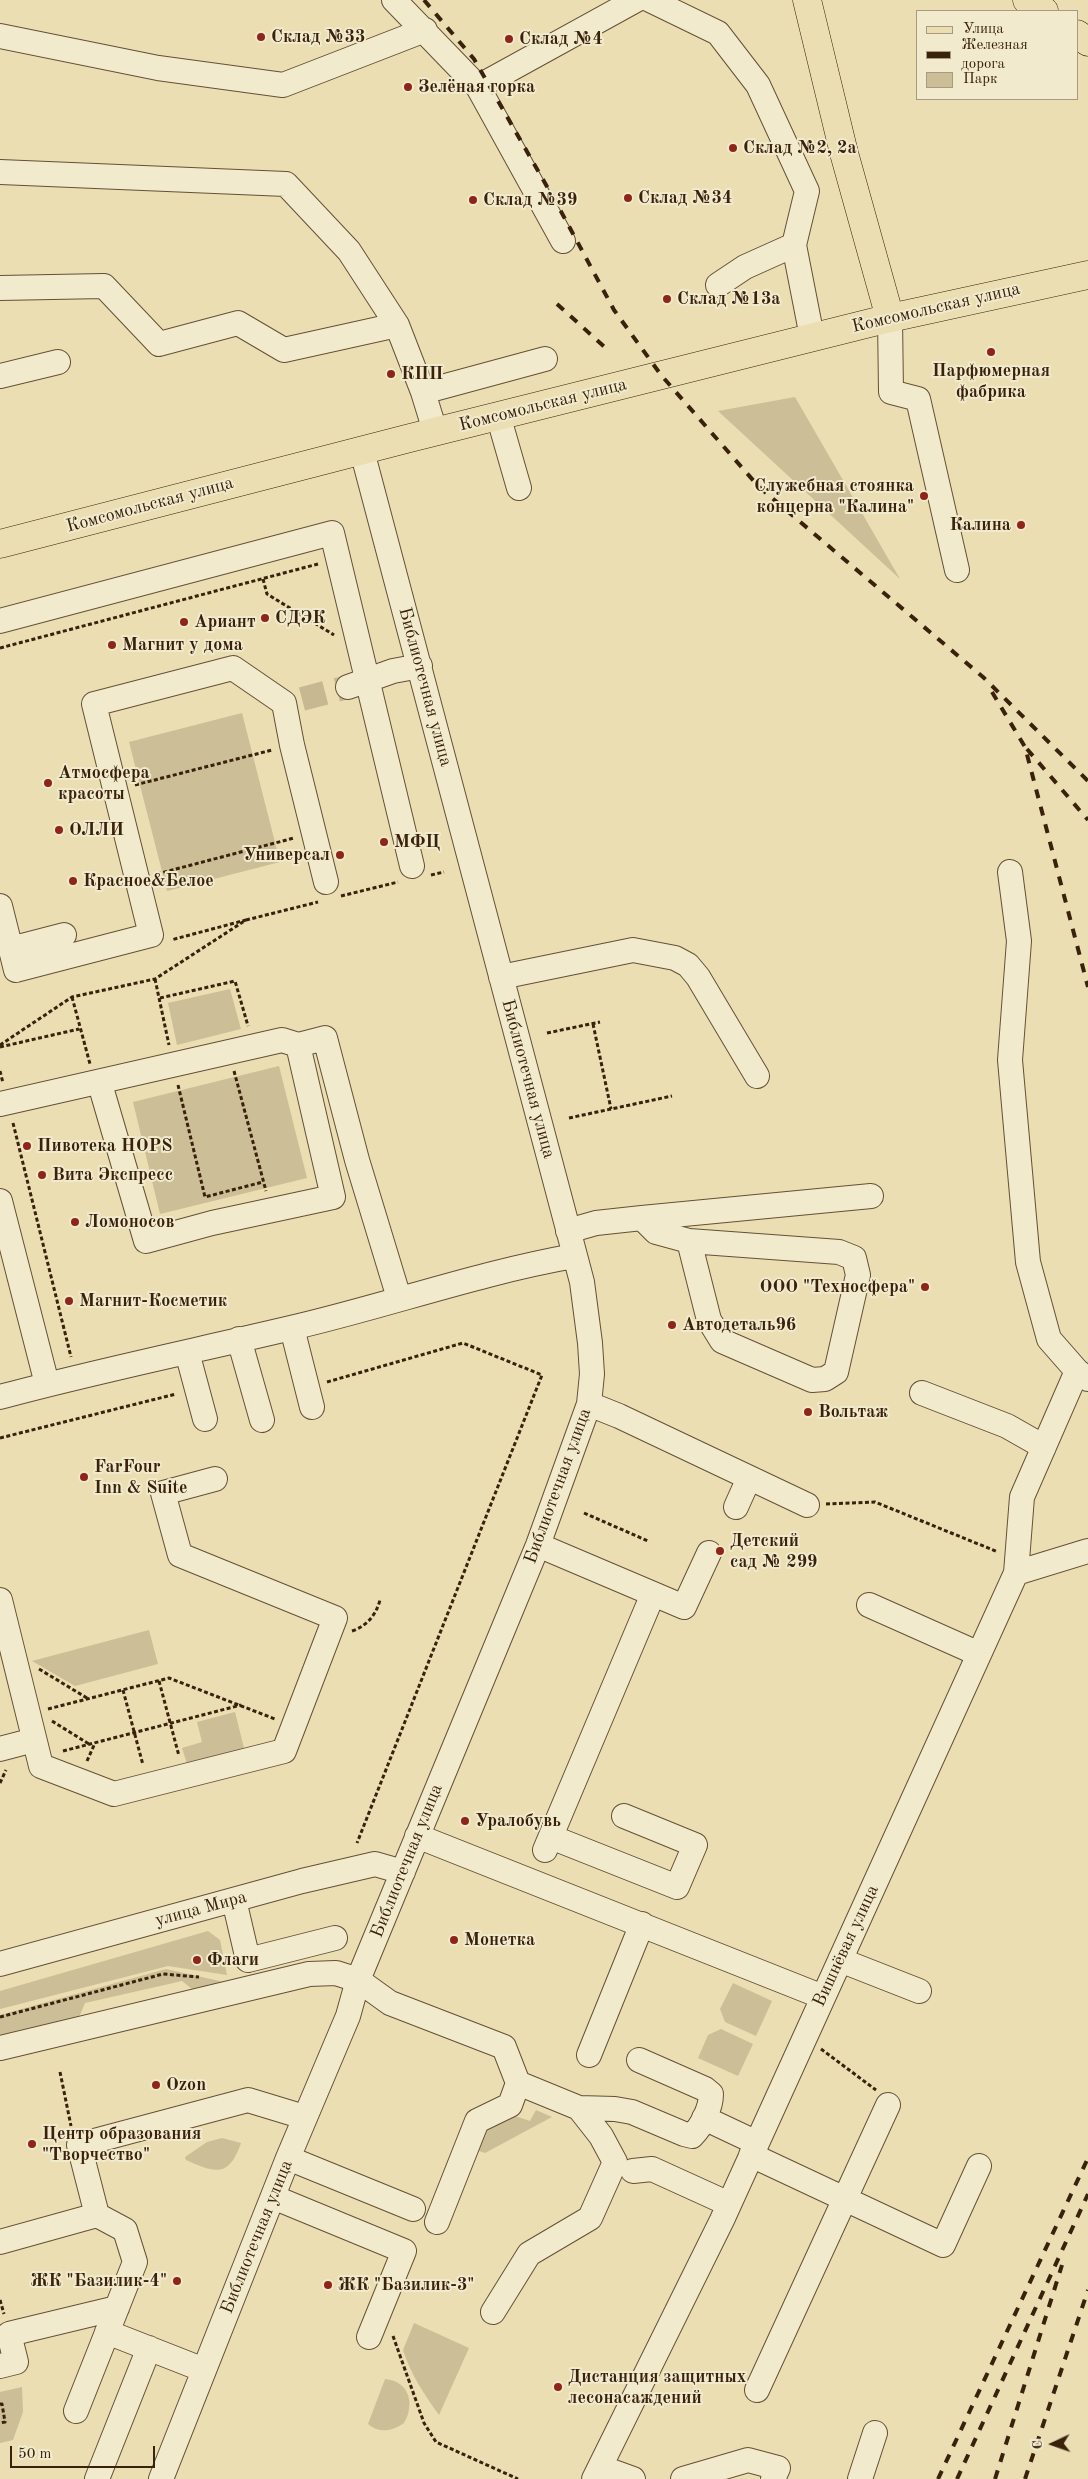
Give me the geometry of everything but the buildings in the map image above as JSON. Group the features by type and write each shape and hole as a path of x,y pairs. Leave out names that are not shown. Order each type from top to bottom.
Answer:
{"main road":[{"path":"787,0 820,56"},
{"path":"807,0 820,56 890,318"},
{"path":"1028,0 1043,10"},
{"name":"Комсомольская улица","path":"0,544 435,431 812,337 1088,275"}],"street":[{"path":"394,0 478,86 563,241"},
{"path":"478,86 636,0"},
{"path":"650,0 718,33 758,85 807,191 794,244 812,337"},
{"path":"0,36 158,68 283,85 425,30"},
{"path":"0,172 286,184 349,251 397,324 424,392 435,431"},
{"path":"718,285 745,267 794,244"},
{"path":"0,288 104,286 159,344 238,323 284,350 397,324"},
{"path":"890,318 891,392 918,399 957,570"},
{"path":"424,392 544,359"},
{"path":"0,376 58,362"},
{"path":"498,416 519,488"},
{"name":"Библиотечная улица","path":"161,2479 304,2118 348,2016 358,1980 538,1544 589,1404 592,1374 582,1282 362,451"},
{"path":"0,621 332,533 357,684 407,874"},
{"path":"357,684 393,671 420,666"},
{"path":"13,959 151,935 94,704 232,668 293,701 292,744 329,893"},
{"path":"1010,872 1019,941 1010,1060 1028,1262 1049,1339 1082,1375"},
{"path":"0,906 13,959"},
{"path":"13,959 64,935"},
{"path":"501,977 632,950 675,958 688,965 698,977 757,1076"},
{"path":"4,1103 95,1084 282,1040 298,1045 326,1038 357,1160 399,1298"},
{"path":"95,1084 146,1241 212,1223 334,1197 298,1045"},
{"path":"568,1231 596,1223 871,1196"},
{"path":"0,1201 48,1384"},
{"path":"642,1218 656,1232 689,1240 840,1252 854,1258 858,1274 836,1372 825,1379 812,1380 722,1341 709,1320 689,1240"},
{"path":"0,1397 48,1384 292,1328 399,1298 544,1261 574,1256"},
{"path":"292,1328 310,1397"},
{"path":"239,1339 262,1420"},
{"path":"187,1352 199,1388 206,1419"},
{"name":"Вишнёвая улица","path":"597,2473 729,2204 979,1654 1016,1567 1022,1497 1064,1402 1082,1375"},
{"path":"922,1393 1007,1426 1044,1447"},
{"path":"589,1404 619,1416 807,1505"},
{"path":"736,1507 749,1478"},
{"path":"0,1600 13,1654 32,1712 36,1749 41,1766 114,1794 284,1751 336,1618 180,1555 163,1493 215,1479"},
{"path":"538,1544 684,1607 709,1553"},
{"path":"1016,1567 1088,1551"},
{"path":"624,1816 695,1845 677,1887 548,1843 653,1594"},
{"path":"869,1605 979,1654"},
{"path":"0,1749 36,1749"},
{"path":"418,1836 823,1997"},
{"name":"улица Мира","path":"0,1964 234,1900 375,1864 403,1872"},
{"path":"234,1900 248,1960 335,1938"},
{"path":"589,2056 642,1924"},
{"path":"840,1960 919,1991"},
{"path":"0,2048 309,1974 336,1973 358,1980 390,2003 504,2047 518,2083 510,2105 477,2121 437,2222"},
{"path":"518,2083 579,2108 616,2109 632,2112 692,2136 698,2130 704,2118 711,2102 711,2094 706,2089 638,2060"},
{"path":"97,2215 79,2145 248,2100 304,2118"},
{"path":"757,2390 888,2105"},
{"path":"493,2312 530,2254 590,2218 615,2162 601,2136 579,2108"},
{"path":"704,2118 754,2149 845,2199 943,2245 979,2166"},
{"path":"288,2158 413,2208"},
{"path":"633,2171 652,2169 729,2204"},
{"path":"273,2197 404,2251 369,2337"},
{"path":"0,2242 97,2215 125,2230 135,2262 76,2411"},
{"path":"0,2366 16,2362 9,2334 117,2308"},
{"path":"107,2332 204,2370"},
{"path":"97,2479 149,2348"},
{"path":"860,2479 875,2433"},
{"path":"683,2479 748,2460 778,2468 773,2479"},
{"path":"597,2473 633,2479"}],"path":[{"path":"0,648 324,563"},
{"path":"263,579 267,594 342,640"},
{"path":"115,790 292,744"},
{"path":"137,879 315,833"},
{"path":"166,941 246,920 329,893 407,874"},
{"path":"0,1046 72,997 155,979 246,920"},
{"path":"155,979 173,1065 205,1197 263,1182"},
{"path":"160,998 235,981 250,1033"},
{"path":"72,997 95,1084"},
{"path":"547,1034 600,1022"},
{"path":"593,1024 611,1109"},
{"path":"0,1046 79,1029"},
{"path":"229,1052 272,1211"},
{"path":"569,1118 672,1096"},
{"path":"4,1103 73,1366"},
{"path":"310,1397 463,1343 542,1375 357,1843"},
{"path":"0,1438 199,1388"},
{"path":"807,1505 875,1502 1016,1567"},
{"path":"584,1513 648,1541"},
{"path":"328,1639 361,1628 377,1611 380,1600"},
{"path":"13,1654 88,1698"},
{"path":"32,1712 169,1678 294,1726"},
{"path":"159,1681 184,1776"},
{"path":"124,1690 149,1785"},
{"path":"36,1749 89,1744 241,1705"},
{"path":"32,1712 89,1744"},
{"path":"0,2017 163,1974 208,1978"},
{"path":"804,2037 873,2086 888,2105"},
{"path":"60,2072 72,2131 79,2145"},
{"path":"382,2306 424,2423 436,2442 518,2479"},
{"path":"0,2404 2,2404 5,2422 0,2423"}],"green space":[{"path":"795,397 900,579 718,411"},
{"path":"242,713 280,862 167,891 129,742"},
{"path":"230,989 241,1029 177,1045 168,1003"},
{"path":"279,1066 307,1178 160,1214 133,1102"},
{"path":"149,1630 158,1664 75,1686 32,1661"},
{"path":"235,1712 245,1752 188,1767 182,1748 202,1742 197,1722"},
{"path":"208,1931 220,1940 227,1975 168,1966 0,2009 0,1991"},
{"path":"166,1969 224,1982 192,1989 182,1981 85,2003 77,2022 0,2042 0,2015"},
{"path":"733,1983 772,2001 756,2036 725,2022 720,2009"},
{"path":"721,2029 753,2044 738,2076 698,2058 708,2035"},
{"path":"536,2110 552,2117 485,2153 473,2149 481,2131 509,2114 530,2121"},
{"path":"222,2138 241,2143 231,2162 226,2167 220,2170 213,2170 186,2160 185,2157 207,2142"},
{"path":"414,2323 469,2348 439,2415 414,2376 403,2350"},
{"path":"385,2379 400,2384 405,2389 408,2395 409,2409 404,2423 395,2428 381,2430 368,2424"},
{"path":"22,2387 23,2412 13,2440 0,2443 0,2392"}],"tunnel":[{"path":"302,699 348,687"}],"railway":[{"path":"424,0 474,59 557,204 614,310 661,375 759,487 983,677 1088,781"},
{"path":"557,304 609,351"},
{"path":"992,692 1025,747 1088,987"},
{"path":"1027,749 1088,820"},
{"path":"938,2479 1088,2158"},
{"path":"957,2479 1088,2194"},
{"path":"995,2479 1062,2265"},
{"path":"1025,2479 1088,2290"}],"place":[{"name":"Склад №33","path":"261,37"},
{"name":"Склад №4","path":"509,39"},
{"name":"Зелёная горка","path":"408,87"},
{"name":"Склад №2, 2а","path":"733,148"},
{"name":"Склад №34","path":"628,198"},
{"name":"Склад №39","path":"473,200"},
{"name":"Склад №13а","path":"667,299"},
{"name":"Парфюмерная фабрика","path":"991,352"},
{"name":"КПП","path":"391,374"},
{"name":"Служебная стоянка концерна \"Калина\"","path":"924,496"},
{"name":"Калина","path":"1021,525"},
{"name":"СДЭК","path":"265,618"},
{"name":"Ариант","path":"184,622"},
{"name":"Магнит у дома","path":"112,645"},
{"name":"Атмосфера красоты","path":"48,783"},
{"name":"ОЛЛИ","path":"59,830"},
{"name":"МФЦ","path":"384,842"},
{"name":"Универсал","path":"340,855"},
{"name":"Красное&Белое","path":"73,881"},
{"name":"Пивотека HOPS","path":"27,1146"},
{"name":"Вита Экспресс","path":"42,1175"},
{"name":"Ломоносов","path":"75,1222"},
{"name":"ООО \"Техносфера\"","path":"925,1287"},
{"name":"Магнит-Косметик","path":"69,1301"},
{"name":"Автодеталь96","path":"672,1325"},
{"name":"Вольтаж","path":"808,1412"},
{"name":"FarFour Inn & Suite","path":"84,1477"},
{"name":"Детский сад № 299","path":"720,1551"},
{"name":"Уралобувь","path":"465,1821"},
{"name":"Монетка","path":"454,1940"},
{"name":"Флаги","path":"197,1960"},
{"name":"Ozon","path":"156,2085"},
{"name":"Центр образования \"Творчество\"","path":"32,2144"},
{"name":"ЖК \"Базилик-4\"","path":"177,2281"},
{"name":"ЖК \"Базилик-3\"","path":"328,2285"},
{"name":"Дистанция защитных лесонасаждений","path":"558,2387"}]}
